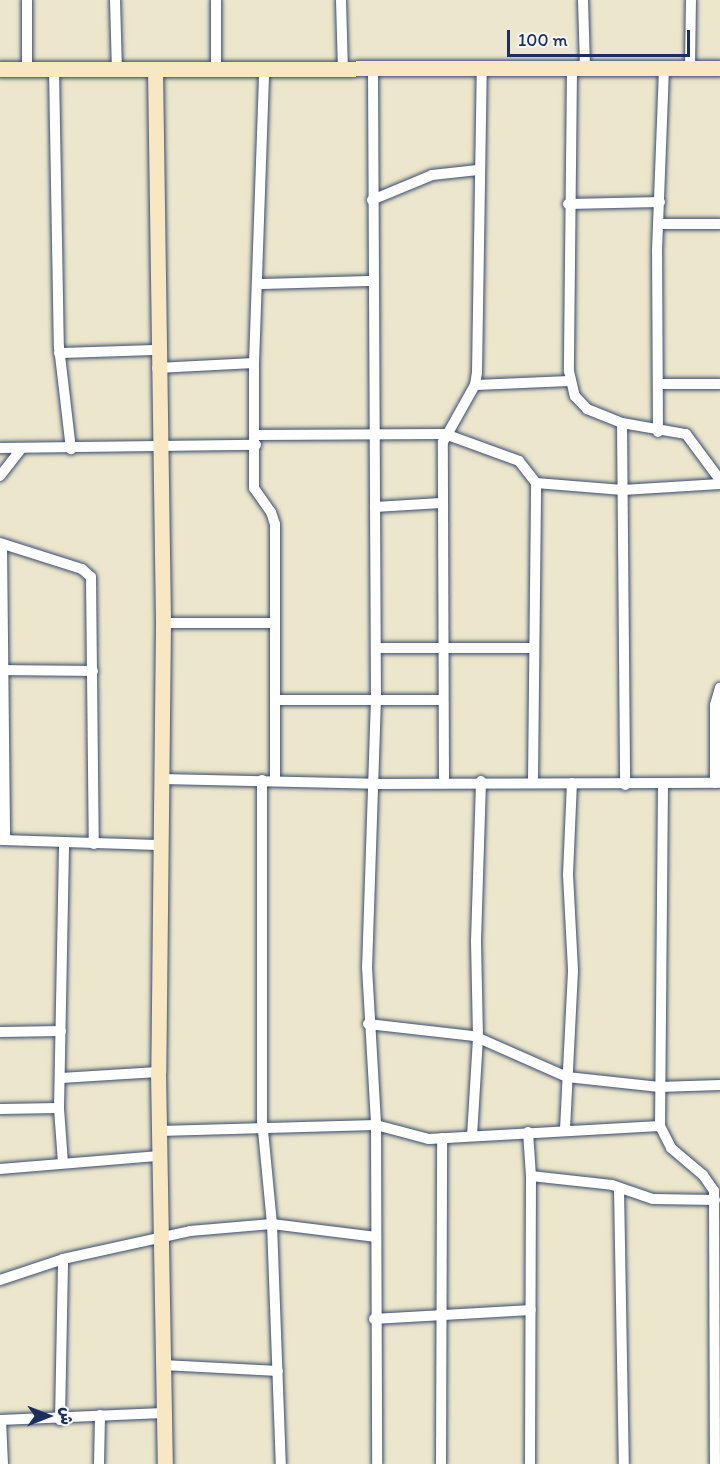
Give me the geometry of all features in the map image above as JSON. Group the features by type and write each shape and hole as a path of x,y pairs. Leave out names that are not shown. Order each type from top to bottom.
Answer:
{"street":[{"path":"27,0 27,69"},
{"path":"115,0 117,70"},
{"path":"216,0 216,69"},
{"path":"340,0 343,70"},
{"path":"583,0 568,204 570,381 575,396 587,409 622,423 658,432 688,436 720,482"},
{"path":"690,69 691,0"},
{"path":"658,432 658,224 664,68"},
{"path":"0,69 720,68"},
{"path":"54,69 59,353 71,449"},
{"path":"155,69 157,368 163,622 158,1072 165,1464"},
{"path":"373,69 372,281 376,698 368,1024 376,1125 374,1319 377,1464"},
{"path":"444,782 441,503 445,434 475,385 482,69"},
{"path":"264,70 254,363 254,488 271,512 274,525 275,780"},
{"path":"372,200 432,175 478,170"},
{"path":"568,204 660,202"},
{"path":"658,224 720,224"},
{"path":"258,284 372,281"},
{"path":"59,353 157,350"},
{"path":"157,368 254,363"},
{"path":"475,385 570,381"},
{"path":"658,384 720,384"},
{"path":"622,423 626,785"},
{"path":"0,448 20,450 160,448 374,434 445,434 519,461 536,483 533,781"},
{"path":"0,476 20,450"},
{"path":"536,483 623,490 720,482"},
{"path":"375,507 441,503"},
{"path":"94,844 93,671 89,573 1,544 2,840 94,844 160,845"},
{"path":"163,622 274,622"},
{"path":"376,648 534,648"},
{"path":"1,670 93,671"},
{"path":"161,779 375,784 481,781 626,785 717,783 715,705 720,688"},
{"path":"276,700 376,698 442,700"},
{"path":"262,780 263,1129 272,1224 281,1464"},
{"path":"472,1136 478,1037 476,941 481,781"},
{"path":"565,1129 573,970 568,874 572,783"},
{"path":"663,784 660,1126 671,1148 715,1182 715,1464"},
{"path":"63,1163 59,1108 64,843"},
{"path":"368,1024 478,1037 567,1077 659,1087 720,1085"},
{"path":"0,1032 61,1031"},
{"path":"61,1078 158,1072"},
{"path":"0,1109 59,1108"},
{"path":"159,1131 376,1125 421,1138 442,1138 565,1129 660,1126"},
{"path":"528,1132 531,1176 530,1464"},
{"path":"441,1464 442,1138"},
{"path":"0,1169 159,1156"},
{"path":"531,1176 619,1188 653,1199 715,1200"},
{"path":"619,1188 624,1464"},
{"path":"0,1280 63,1260 190,1231 272,1224 376,1237"},
{"path":"60,1420 63,1260"},
{"path":"374,1319 441,1312 531,1310"},
{"path":"163,1365 278,1371"},
{"path":"3,1464 0,1420 60,1420 100,1415 164,1413"},
{"path":"99,1464 100,1415"}]}
